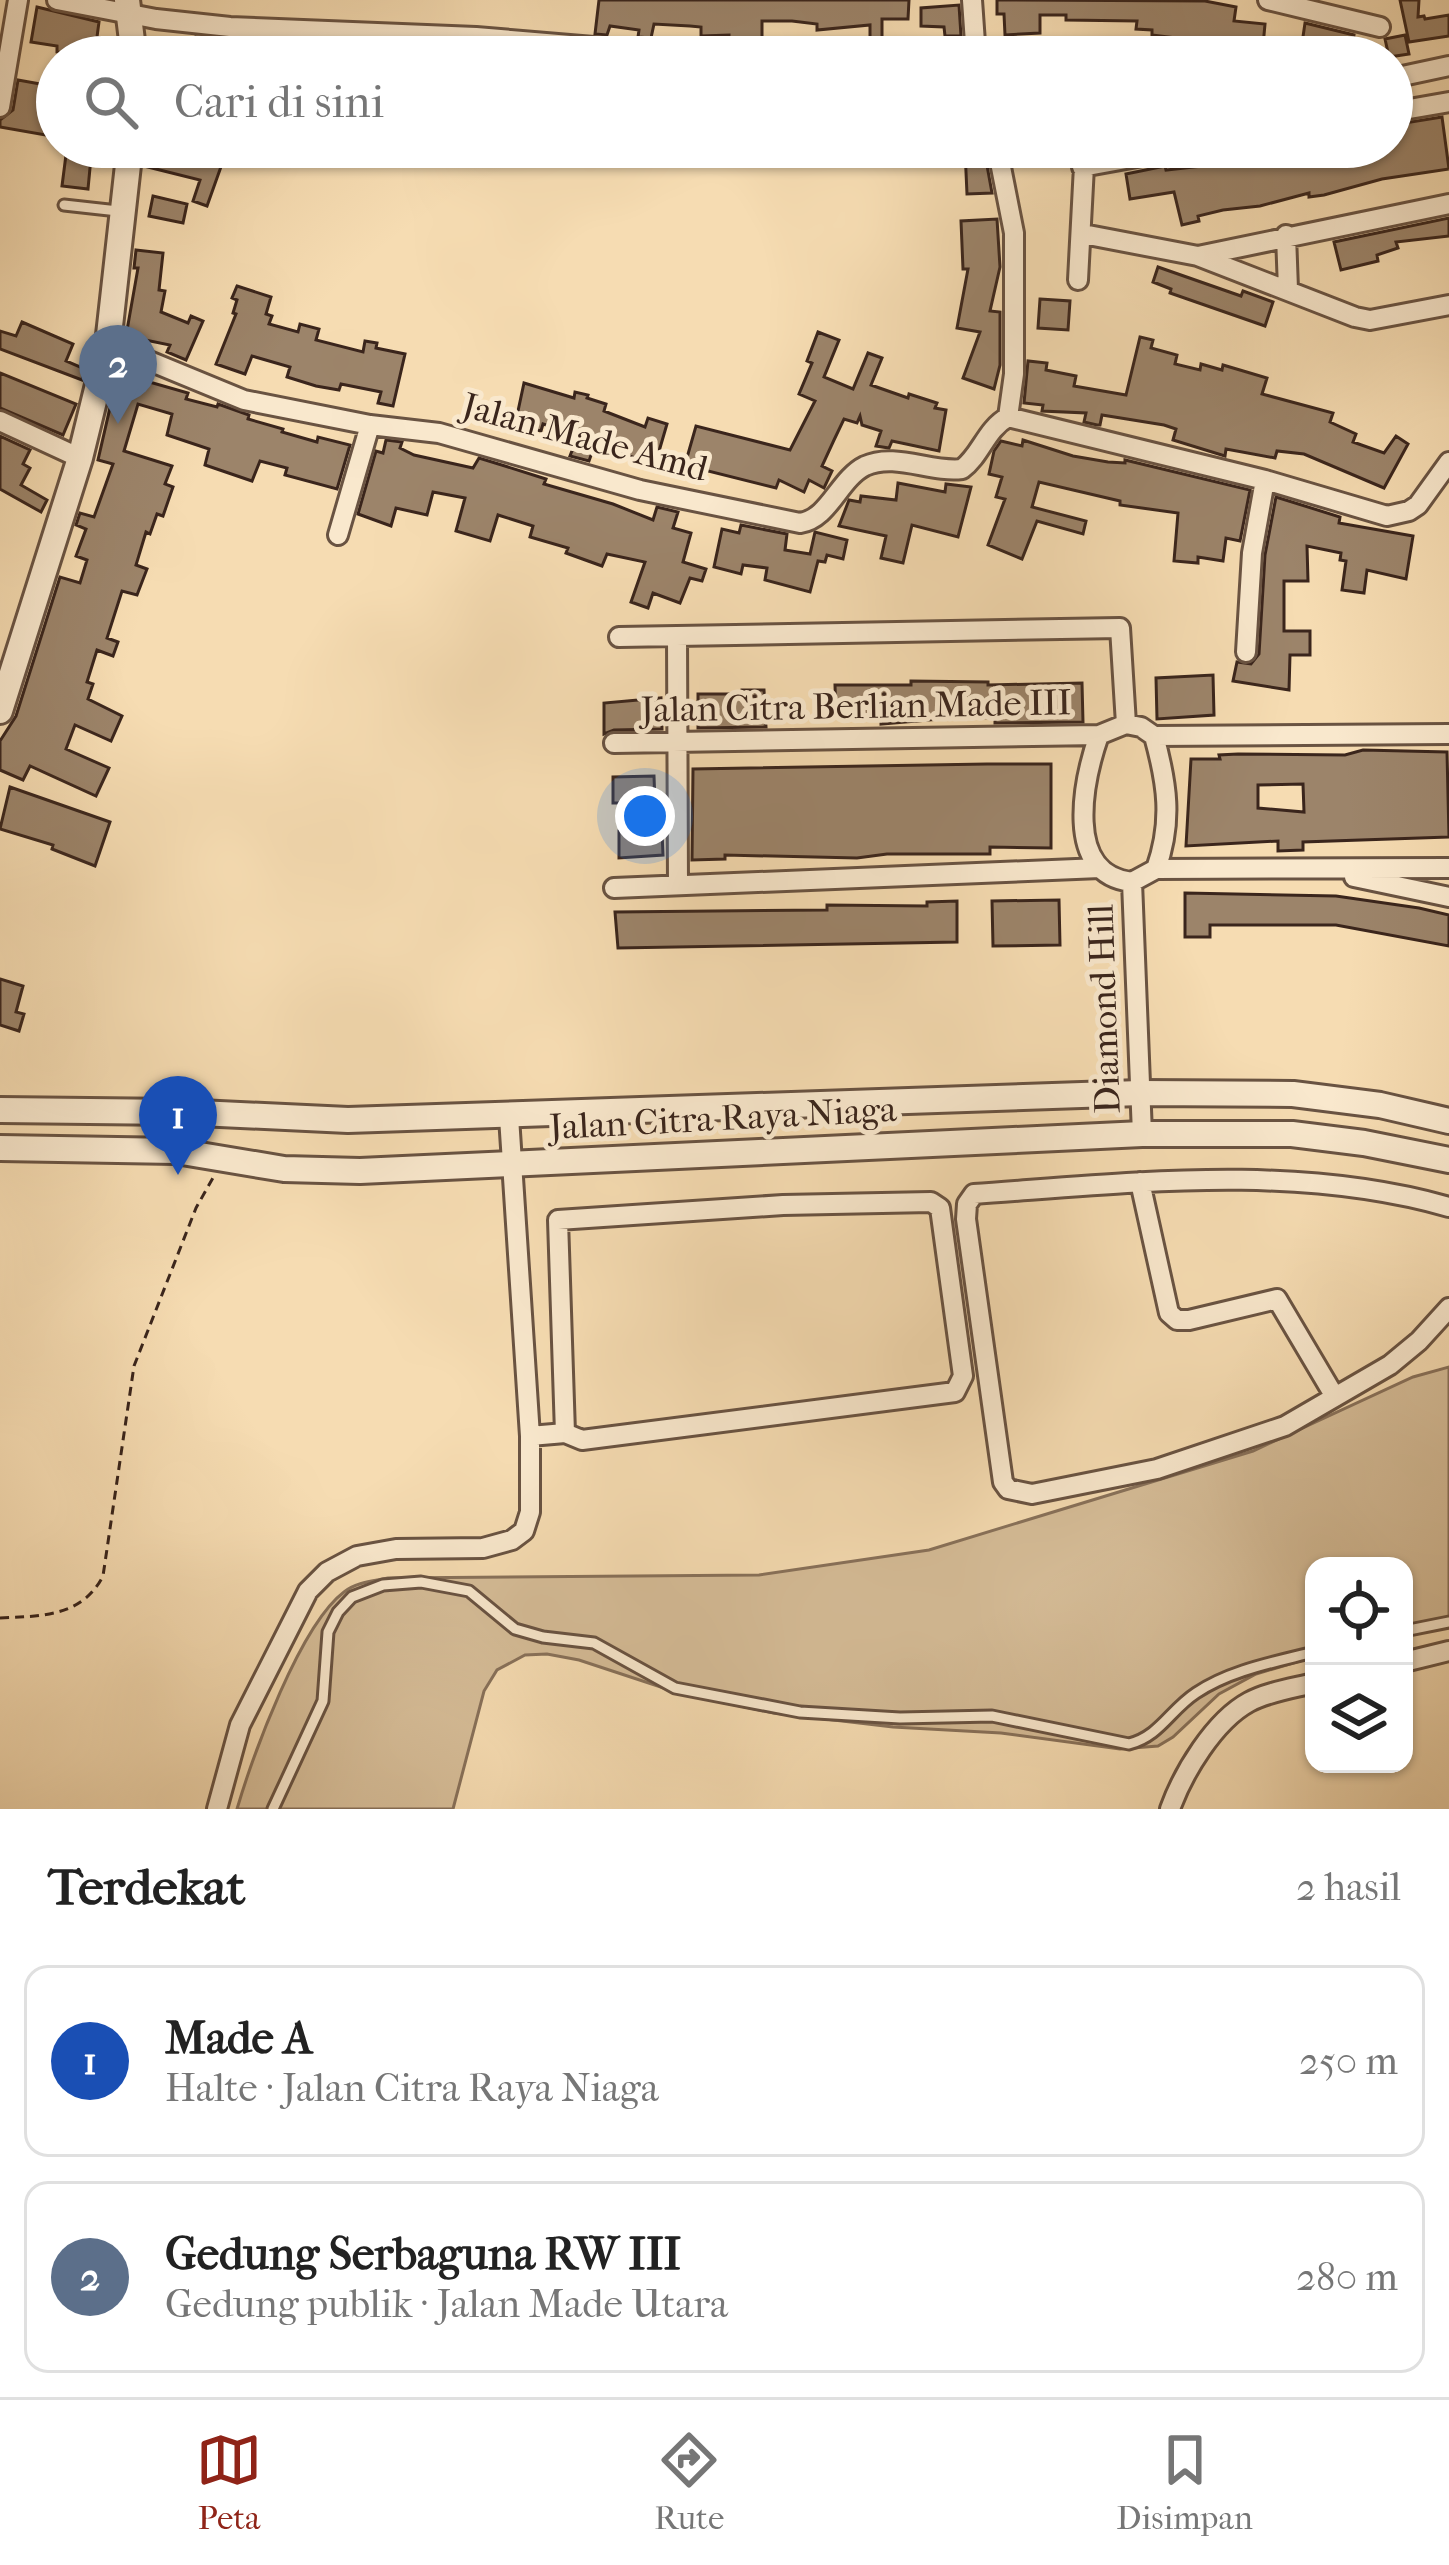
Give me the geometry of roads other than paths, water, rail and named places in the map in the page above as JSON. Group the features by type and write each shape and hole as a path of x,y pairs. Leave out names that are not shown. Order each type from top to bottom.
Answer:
{"street":[{"path":"0,107 18,0"},
{"path":"57,0 128,7 230,27 431,36"},
{"path":"972,0 974,36"},
{"path":"1268,0 1380,27"},
{"path":"1413,74 1449,66"},
{"path":"1413,108 1449,102"},
{"path":"1,702 80,458 107,344 128,168"},
{"path":"1001,168 1014,232 1014,374 1008,417 1388,515 1418,505 1449,462"},
{"path":"1078,280 1083,168"},
{"path":"1198,256 1449,204"},
{"path":"1083,234 1198,256 1354,317 1370,320 1449,305"},
{"path":"1286,235 1288,289"},
{"name":"Jalan Made Amd","path":"107,344 244,400 370,425 439,433 640,490 800,523 815,517 852,474 874,463 962,469 993,428 1008,417"},
{"path":"0,421 80,458"},
{"path":"338,535 370,425"},
{"path":"1246,652 1252,553 1265,480"},
{"path":"619,637 1120,628 1126,724"},
{"path":"677,635 678,886"},
{"path":"1099,736 1126,724 1154,736 1449,734"},
{"name":"Jalan Citra Berlian Made III","path":"614,743 1099,736"},
{"name":"Diamond Hill","path":"1099,736 1083,785 1090,849 1100,868 1132,881 1156,868 1169,819 1154,736"},
{"path":"614,888 1100,868"},
{"path":"1156,868 1449,868"},
{"path":"1316,868 1449,897"},
{"name":"Diamond Hill","path":"1132,881 1142,1134"},
{"name":"Jalan Citra Raya Niaga","path":"0,1110 348,1120 1141,1093 1293,1094 1380,1105 1449,1121"},
{"path":"217,1809 240,1725 308,1591 327,1572 357,1556 396,1549 483,1548 512,1540 524,1531 530,1512 530,1436 509,1117"},
{"name":"Jalan Citra Raya Niaga","path":"0,1148 176,1151 284,1169 359,1171 1142,1134 1292,1134 1449,1160"},
{"path":"1449,1208 1294,1181 1140,1182 974,1194 967,1204 1007,1490 1032,1494 1157,1469 1285,1426 1390,1365 1449,1308"},
{"path":"1140,1182 1169,1313 1177,1320 1189,1320 1277,1299 1335,1397"},
{"path":"530,1436 565,1433 582,1440 956,1392 963,1376 940,1208 932,1202 783,1205 557,1220 565,1433"},
{"path":"1413,1660 1449,1652"},
{"path":"1170,1809 1182,1778 1210,1739 1248,1702 1305,1686"}],"lane":[{"path":"64,205 124,212"},
{"path":"273,1809 323,1701 328,1631 352,1597 383,1585 421,1582 469,1591 514,1629 594,1643 675,1688 759,1706 900,1718 992,1716 1129,1744 1147,1739 1197,1692 1244,1671 1305,1654"},
{"path":"1413,1629 1449,1622"}],"place":[{"name":"Gedung Serbaguna RW III","path":"118,424"},
{"name":"Made A","path":"178,1175"}]}
